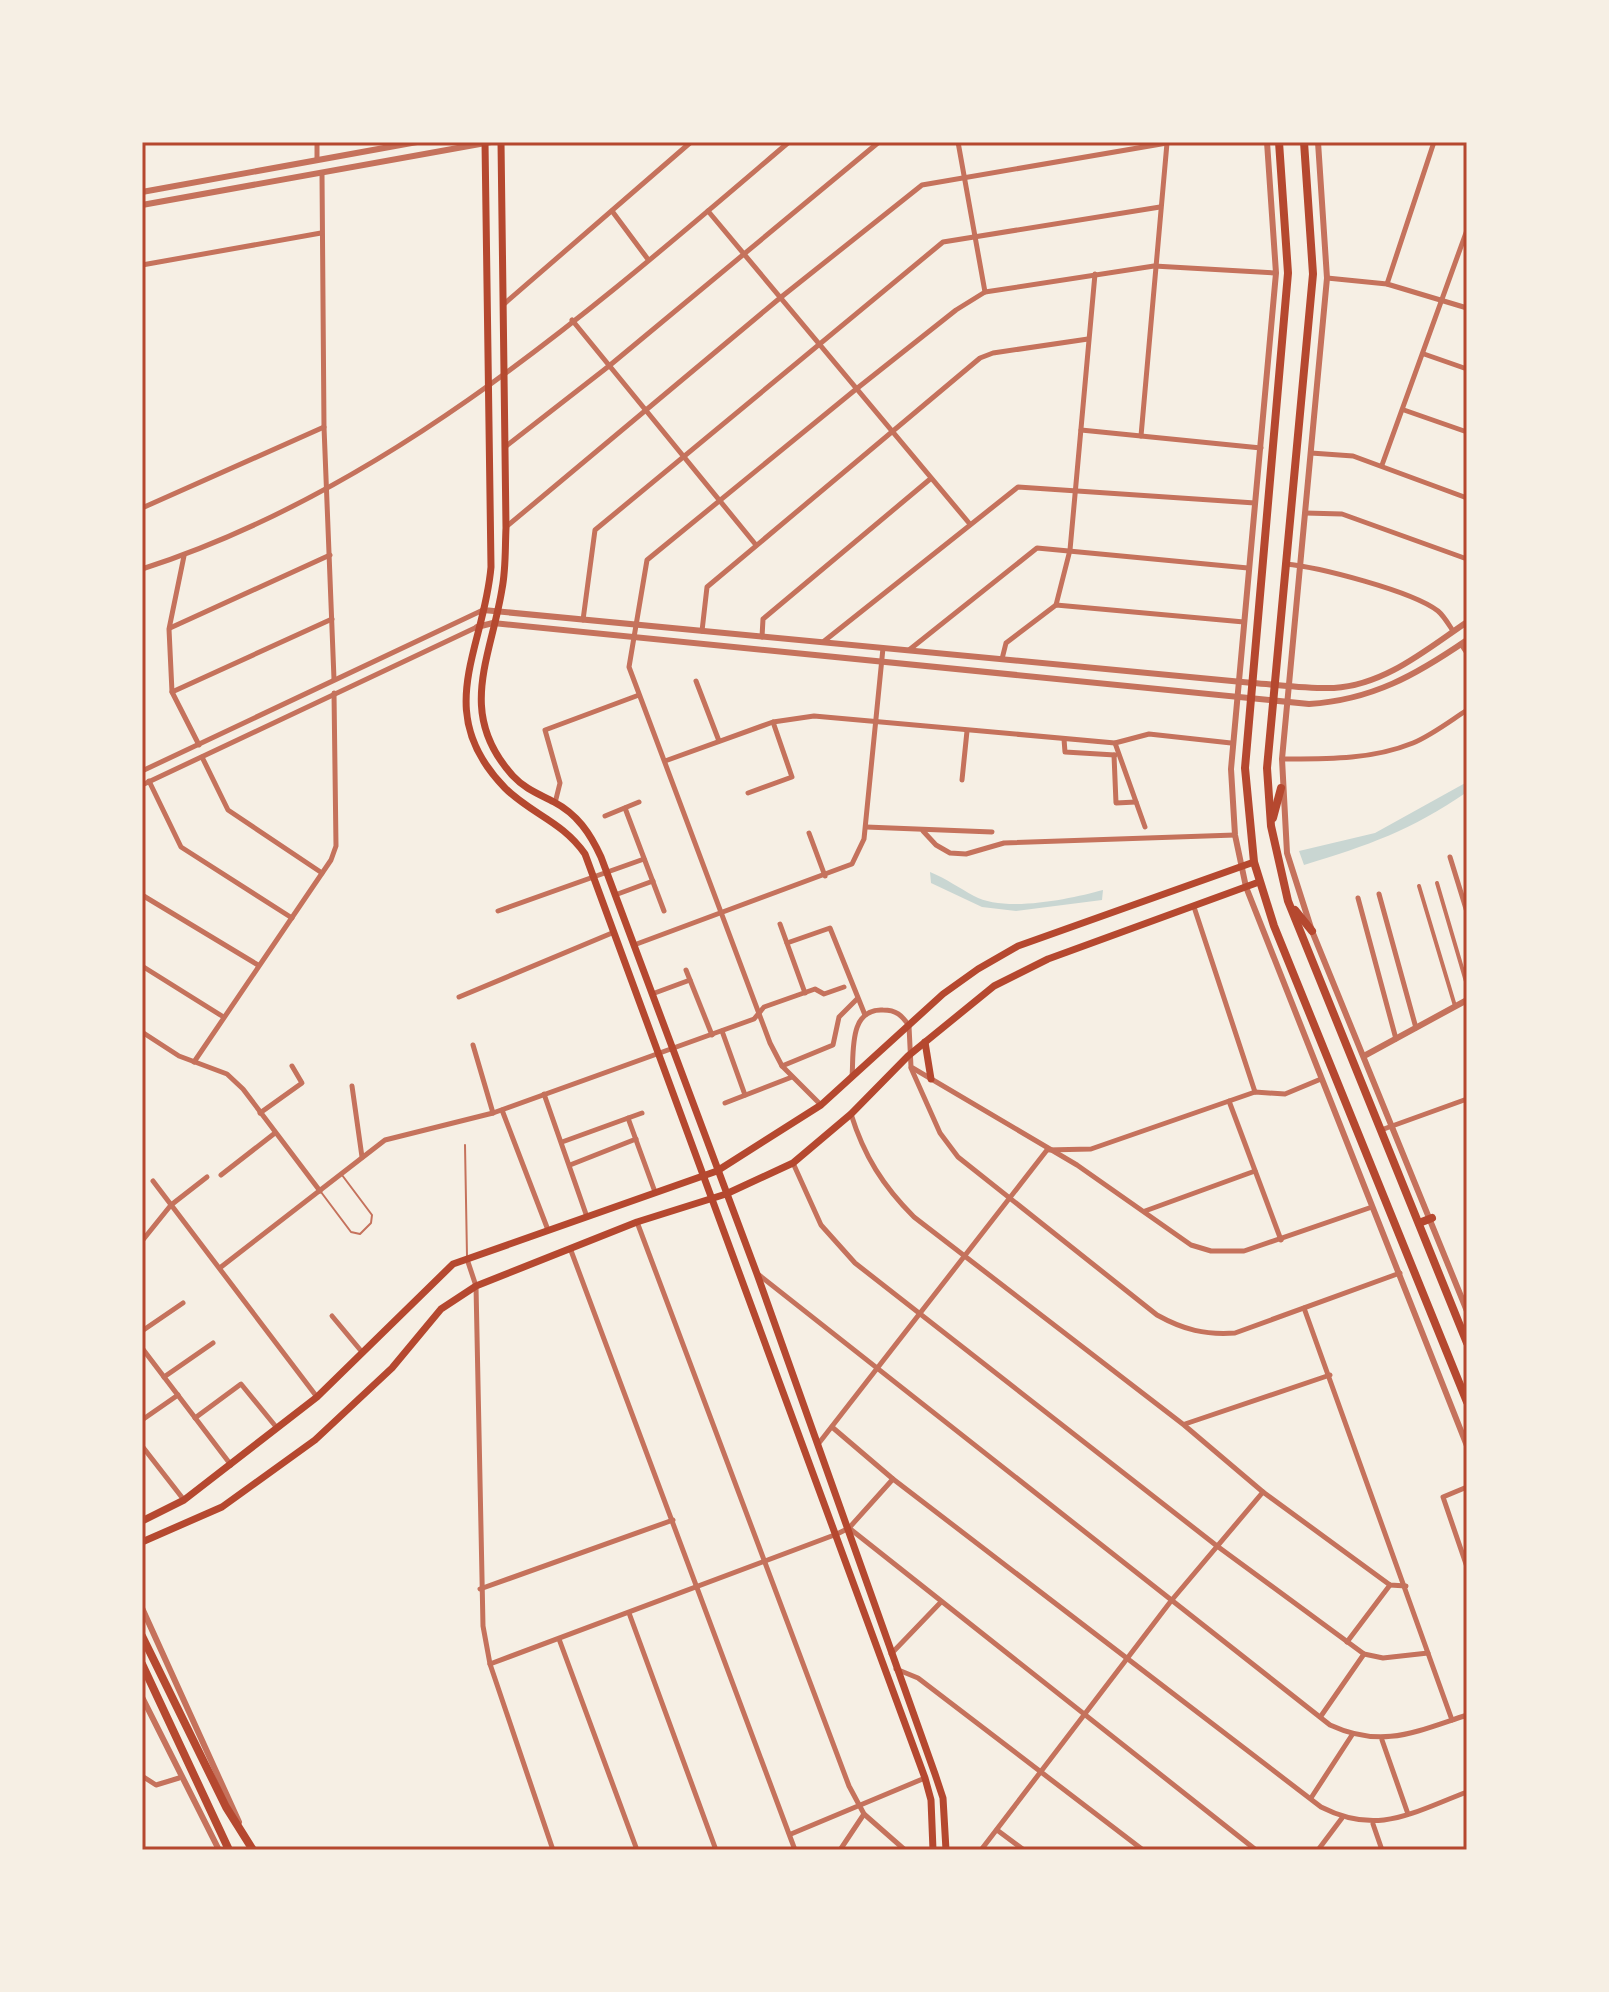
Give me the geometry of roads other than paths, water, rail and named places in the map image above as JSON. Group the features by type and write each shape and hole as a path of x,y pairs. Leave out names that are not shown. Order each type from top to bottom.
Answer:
{"main road":[{"path":"487,142 491,567 466,691 472,733 486,763 505,787 572,836 585,854 925,1778 931,1800 933,1850"},
{"path":"501,142 506,528 498,609 481,673 487,732 510,773 582,824 607,872 819,1443 890,1655 943,1798 946,1850"},
{"path":"1279,142 1288,273 1245,768 1254,862 1259,882 1467,1402"},
{"path":"1304,142 1313,274 1272,701 1267,768 1271,826 1288,901 1467,1343"},
{"path":"1270,180 1282,179"},
{"path":"1271,826 1281,788"},
{"path":"142,1521 184,1500 232,1466 317,1397 443,1271 467,1258 717,1171 821,1105 943,994 1018,946 1254,862"},
{"path":"142,1542 222,1507 315,1440 383,1378 441,1309 476,1286 637,1222 726,1194 793,1163 851,1114 908,1056 974,999 1017,973 1259,882"},
{"path":"1288,901 1312,931"},
{"path":"925,1042 931,1079"},
{"path":"1360,1171 1371,1165"},
{"path":"1419,1223 1432,1218"},
{"path":"142,1636 203,1760 253,1850"},
{"path":"142,1664 229,1850"}],"street":[{"path":"317,142 317,159"},
{"path":"142,192 417,142"},
{"path":"142,205 487,142"},
{"path":"503,304 691,142"},
{"path":"142,569 185,555 328,490 503,377 789,142"},
{"path":"505,447 609,366 879,142"},
{"path":"958,142 985,292"},
{"path":"1267,142 1276,273 1231,743 1235,835 1246,887 1400,1273 1431,1362 1467,1446"},
{"path":"1318,142 1327,278 1282,759 1281,788 1287,853 1312,931 1432,1218 1467,1311"},
{"path":"1387,284 1434,142"},
{"path":"506,528 780,298 922,185 1167,143 1141,436"},
{"path":"322,174 324,427 334,679"},
{"path":"583,621 595,530 681,455 943,242 1160,207"},
{"path":"612,211 647,258"},
{"path":"708,211 929,480 969,523"},
{"path":"1382,465 1464,246 1467,230"},
{"path":"142,265 321,233"},
{"path":"821,1105 782,1066 759,1013 629,667 647,560 855,390 956,310 985,292 1154,266 1276,273"},
{"path":"1002,659 1006,643 1056,605 1070,550 1095,274"},
{"path":"1327,278 1387,284 1467,308"},
{"path":"572,320 756,545"},
{"path":"702,631 707,587 980,358 993,353 1088,339"},
{"path":"1424,354 1467,369"},
{"path":"1404,410 1467,432"},
{"path":"142,508 324,427"},
{"path":"1081,430 1261,448"},
{"path":"1311,453 1353,456 1467,498"},
{"path":"762,637 763,619 929,480"},
{"path":"823,642 1018,487 1076,488 1255,503"},
{"path":"1305,513 1342,514 1467,559"},
{"path":"909,650 1037,548 1248,568"},
{"path":"185,555 169,629 172,692 199,745"},
{"path":"169,629 330,555"},
{"path":"1285,564 1333,571 1421,603 1439,612 1453,631"},
{"path":"1056,605 1244,622"},
{"path":"142,771 483,610 498,609 583,621 1253,683 1336,688 1415,660 1467,622"},
{"path":"172,692 332,619"},
{"path":"142,785 477,627 493,623 1286,702 1339,702 1364,696 1420,672 1464,642 1467,653"},
{"path":"634,945 852,864 861,852 866,827 883,648"},
{"path":"696,681 719,741"},
{"path":"194,1062 222,1016 331,860 336,846 334,693"},
{"path":"555,803 560,783 545,730 639,695"},
{"path":"1282,759 1340,759 1376,754 1414,743 1467,710"},
{"path":"665,761 773,722 814,716 1115,743 1149,734 1231,743"},
{"path":"748,793 792,777 773,722"},
{"path":"962,780 967,731"},
{"path":"1064,739 1065,752 1116,755"},
{"path":"1115,743 1116,803 1136,802"},
{"path":"1116,755 1145,827"},
{"path":"202,757 228,810 322,873"},
{"path":"149,781 181,847 292,918"},
{"path":"605,816 639,802"},
{"path":"625,808 664,911"},
{"path":"866,827 992,832"},
{"path":"923,831 936,845 950,853 966,854 1004,843 1235,835"},
{"path":"809,833 825,876"},
{"path":"1450,857 1467,912"},
{"path":"498,911 644,859"},
{"path":"615,895 653,881"},
{"path":"1437,883 1467,985"},
{"path":"1419,886 1455,1006"},
{"path":"1379,894 1416,1028"},
{"path":"142,895 258,965"},
{"path":"1358,898 1396,1039"},
{"path":"1194,907 1255,1092"},
{"path":"780,924 805,993"},
{"path":"787,943 830,928 865,1015"},
{"path":"459,997 612,933"},
{"path":"142,966 222,1016"},
{"path":"686,970 712,1035"},
{"path":"652,994 690,980"},
{"path":"221,1267 385,1140 502,1110 754,1019 764,1007 815,989 824,994 844,987"},
{"path":"782,1066 833,1045 839,1017 857,999"},
{"path":"1364,1056 1467,1000"},
{"path":"852,1080 854,1036 865,1015 878,1009 896,1012 909,1026 908,1056 911,1067 948,1145 1008,1199 1157,1315 1179,1327 1207,1335 1235,1333 1400,1273"},
{"path":"722,1031 745,1095"},
{"path":"142,1032 179,1056 227,1074 243,1089 320,1191"},
{"path":"473,1045 493,1113"},
{"path":"260,1113 302,1083 292,1066"},
{"path":"911,1067 1077,1165 1191,1245 1211,1251 1244,1251 1373,1206"},
{"path":"725,1103 792,1077"},
{"path":"1047,1150 1091,1149 1255,1092 1285,1094 1321,1079"},
{"path":"352,1086 362,1157"},
{"path":"544,1094 587,1217"},
{"path":"1381,1130 1467,1099"},
{"path":"1229,1101 1281,1240"},
{"path":"502,1110 548,1230"},
{"path":"562,1142 642,1113"},
{"path":"851,1114 861,1146 887,1190 962,1255 1184,1425 1263,1492 1390,1585 1406,1586"},
{"path":"628,1118 655,1192"},
{"path":"221,1175 275,1133"},
{"path":"570,1165 636,1139"},
{"path":"819,1443 962,1255 1047,1150"},
{"path":"793,1163 821,1225 836,1246 1217,1546 1364,1654 1383,1658 1428,1653"},
{"path":"1144,1211 1255,1171"},
{"path":"142,1241 171,1205 207,1177"},
{"path":"153,1181 317,1397"},
{"path":"637,1222 860,1807 905,1850"},
{"path":"570,1248 795,1850"},
{"path":"467,1258 476,1286 480,1589 490,1664 553,1850"},
{"path":"757,1274 1321,1716 1352,1735 1382,1740 1467,1715"},
{"path":"1457,1287 1467,1283"},
{"path":"142,1331 183,1303"},
{"path":"1304,1308 1452,1720"},
{"path":"332,1316 363,1354"},
{"path":"164,1377 213,1343"},
{"path":"142,1348 232,1466"},
{"path":"1184,1425 1330,1375"},
{"path":"195,1418 241,1384 277,1429"},
{"path":"142,1420 178,1395"},
{"path":"832,1427 893,1479 1127,1659 1342,1818 1373,1824 1467,1792"},
{"path":"142,1446 184,1500"},
{"path":"490,1664 837,1534 849,1528 893,1479"},
{"path":"1467,1487 1443,1497 1467,1567"},
{"path":"981,1850 1171,1601 1263,1492"},
{"path":"480,1589 673,1520"},
{"path":"849,1528 1256,1850"},
{"path":"1347,1642 1390,1585"},
{"path":"890,1655 941,1602"},
{"path":"142,1608 247,1839"},
{"path":"629,1613 716,1850"},
{"path":"559,1639 637,1850"},
{"path":"1321,1716 1364,1654"},
{"path":"896,1668 918,1678 1043,1770 1143,1850"},
{"path":"142,1697 179,1778 219,1850"},
{"path":"1311,1798 1352,1735"},
{"path":"1382,1740 1408,1814"},
{"path":"142,1776 151,1784 160,1786 179,1778"},
{"path":"791,1834 925,1778"},
{"path":"840,1850 864,1814"},
{"path":"1318,1850 1342,1818"},
{"path":"1373,1824 1382,1850"},
{"path":"997,1830 1024,1850"}],"lane":[{"path":"465,1145 467,1258"},
{"path":"320,1191 355,1234 371,1223 372,1215 341,1174"},
{"path":"142,1258 142,1263"}]}
